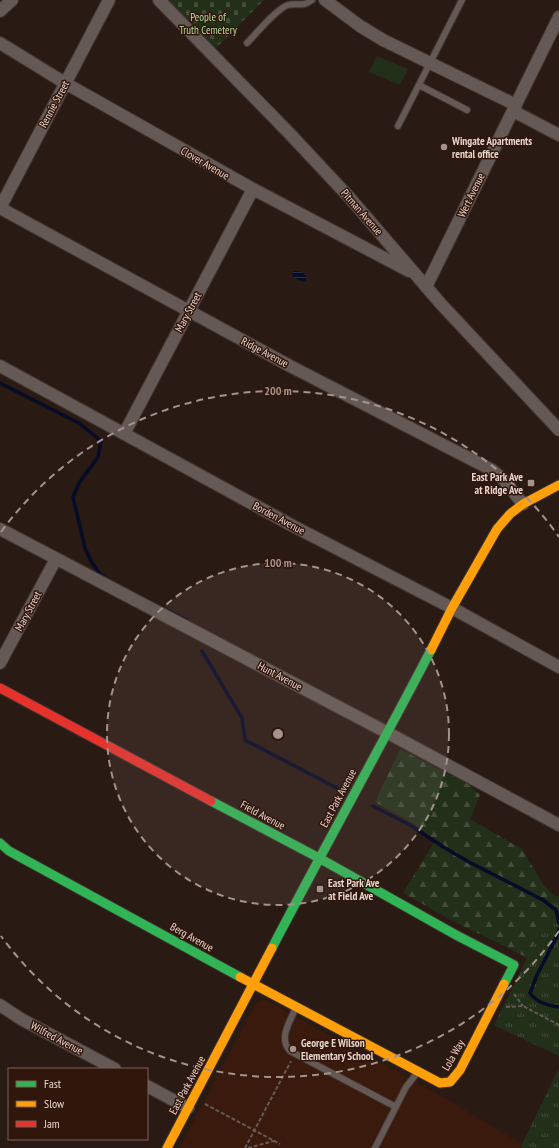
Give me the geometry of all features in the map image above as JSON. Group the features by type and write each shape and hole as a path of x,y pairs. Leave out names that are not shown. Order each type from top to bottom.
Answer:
{"street":[{"path":"0,10 12,0"},
{"name":"Rennie Street","path":"0,208 109,0"},
{"name":"Pitman Avenue","path":"159,0 349,197 440,304 557,423"},
{"path":"325,0 360,26 383,40 430,63 514,108 559,135"},
{"name":"Wert Avenue","path":"426,287 559,17"},
{"name":"Clover Avenue","path":"0,43 65,83 253,190 415,274"},
{"name":"Mary Street","path":"124,434 253,190"},
{"name":"Ridge Avenue","path":"0,208 290,366 492,470 504,480 523,504"},
{"name":"Borden Avenue","path":"0,366 293,526 452,608 559,666"},
{"name":"East Park Avenue","path":"167,1148 319,858 388,733 452,608 497,529 510,514 523,504 559,485"},
{"name":"Hunt Avenue","path":"0,529 388,733 559,825"},
{"name":"Mary Street","path":"0,663 56,559"},
{"name":"Field Avenue","path":"0,688 319,858 456,935 514,965"},
{"name":"Berg Avenue","path":"0,843 9,851 374,1049"},
{"name":"Lola Way","path":"374,1049 440,1083 450,1082 460,1070 514,965"},
{"name":"Wilfred Avenue","path":"0,1005 113,1068"},
{"path":"148,1087 188,1108"}],"lane":[{"path":"246,43 275,14 288,5 307,4 312,0"},
{"path":"398,126 462,0"},
{"path":"419,85 467,110"},
{"path":"296,1007 285,1034 286,1046 295,1053 396,1107"},
{"path":"375,1148 406,1087 418,1072"}],"path":[{"path":"493,1006 523,1006 559,1025"},
{"path":"246,1148 295,1053"},
{"path":"205,1104 280,1144"},
{"path":"246,1148 274,1141"}],"shaded area":[{"name":"George E Wilson Elementary School","path":"261,1000 267,1001 438,1094 522,1144 521,1148 179,1148 256,1003"}],"green space":[{"name":"People of Truth Cemetery","path":"151,0 264,0 208,56"},
{"path":"377,56 408,69 400,85 369,72"},
{"path":"400,749 468,784 480,795 470,819 522,849 544,886 555,896 559,896 559,901 555,901 528,958 453,921 403,893 435,841 414,824 375,802"},
{"path":"555,901 559,901 559,1056 494,1025"},
{"path":"559,1068 559,1148 521,1148 522,1144"}],"water":[{"path":"294,271 303,273 307,278 306,280 303,282 293,277 292,274"}],"waterway":[{"path":"0,383 79,423 101,441 98,457 79,483 73,497 85,548 92,563 104,577"},
{"path":"163,608 187,620"},
{"path":"202,651 242,718 245,740 337,788"},
{"path":"373,806 410,825 469,862 543,900 556,910 559,923"},
{"path":"559,929 530,993 539,1001 559,1007"}],"traffic: fast":[{"path":"272,948 431,650"},
{"path":"211,801 319,858 456,935 514,965 504,984"},
{"path":"0,843 9,851 240,977"}],"traffic: slow":[{"path":"431,650 452,608 497,529 510,514 523,504 559,485"},
{"path":"167,1148 272,948"},
{"path":"240,977 440,1083 450,1082 460,1070 504,984"}],"traffic: jam":[{"path":"0,688 211,801"}],"place":[{"name":"Wingate Apartments rental office","path":"444,147"},
{"name":"East Park Ave at Ridge Ave","path":"531,483"},
{"name":"East Park Ave at Field Ave","path":"320,889"},
{"name":"George E Wilson Elementary School","path":"293,1049"}]}
